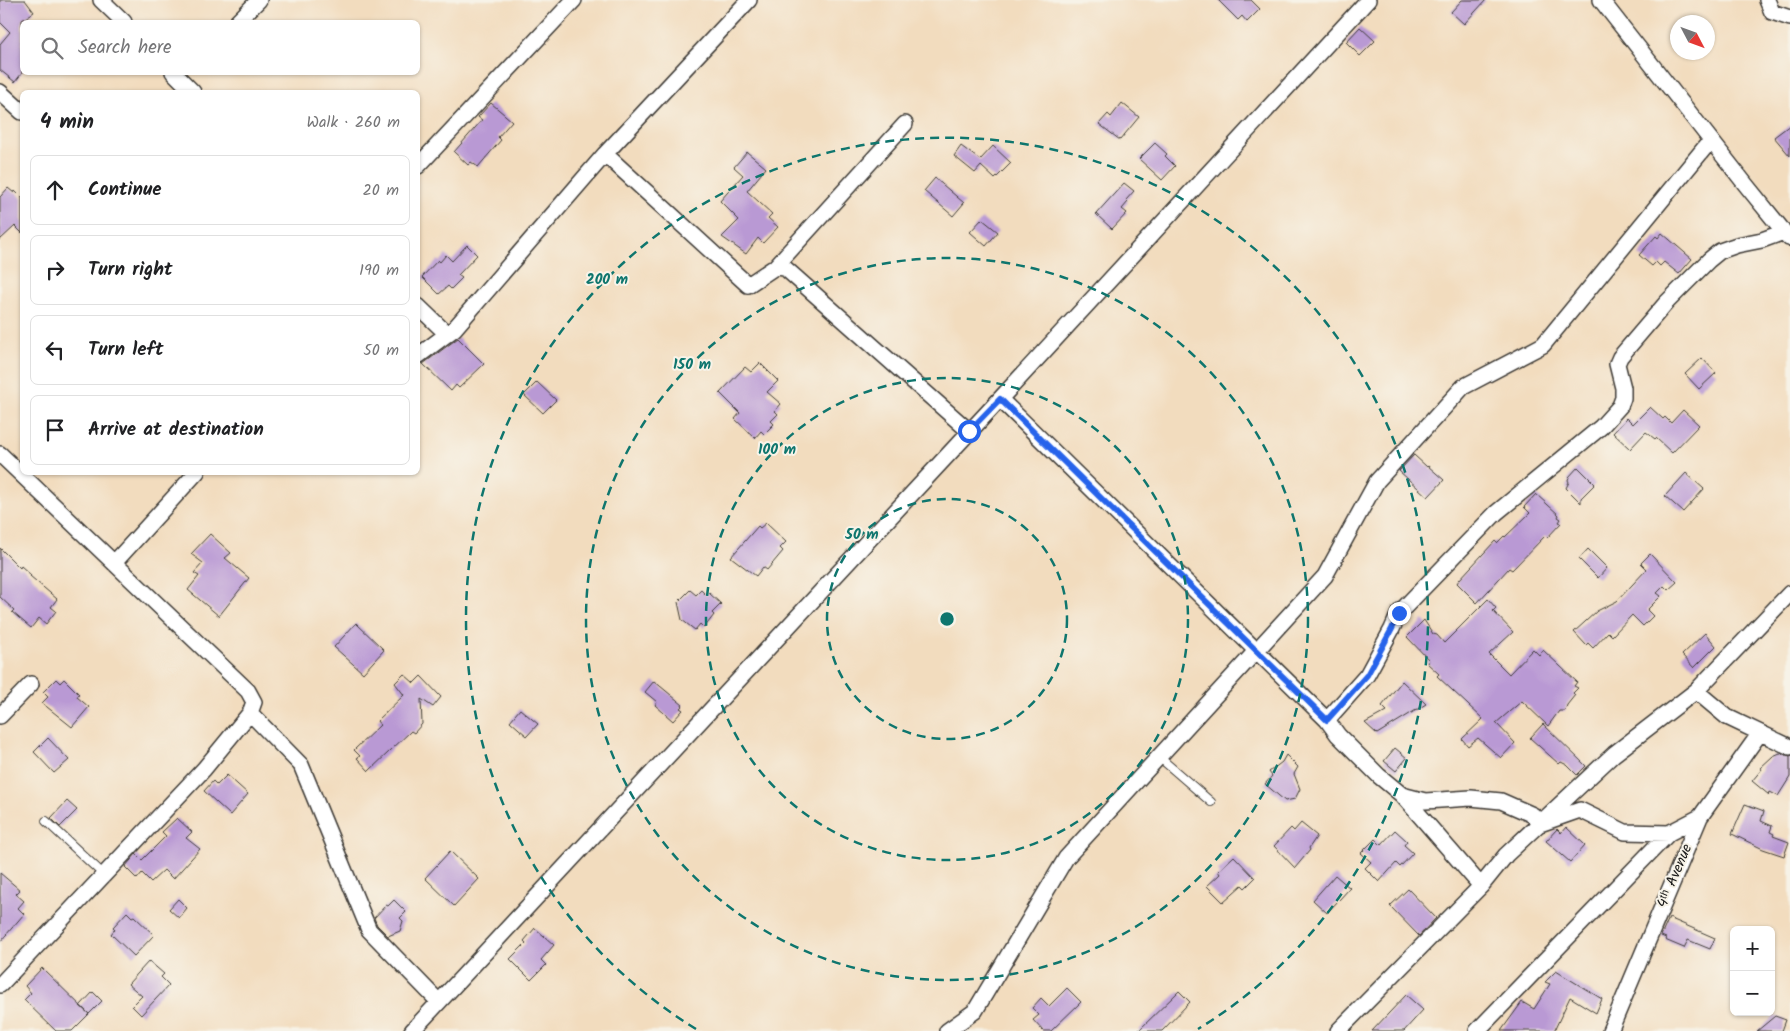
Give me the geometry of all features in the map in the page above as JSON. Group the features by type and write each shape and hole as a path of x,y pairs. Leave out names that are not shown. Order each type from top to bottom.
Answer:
{"street":[{"path":"101,0 122,20"},
{"path":"239,20 259,0"},
{"path":"420,164 574,0"},
{"path":"420,354 454,329 605,154 749,0"},
{"path":"412,1031 1368,0"},
{"path":"1327,720 1367,675 1399,613 1496,514 1601,427 1620,406 1623,398 1623,388 1617,364 1620,357 1666,303 1720,251 1737,245 1787,235 1601,0"},
{"path":"1767,0 1772,12 1790,18"},
{"path":"180,75 191,90"},
{"path":"0,92 20,110"},
{"path":"605,154 748,285 775,268 905,124"},
{"path":"947,1031 975,1012 1066,858 1325,576 1377,481 1463,387 1543,345 1711,140"},
{"path":"775,268 785,268 969,431"},
{"path":"420,308 447,334"},
{"path":"1000,399 1327,720 1338,735 1366,763 1402,795 1481,886"},
{"path":"0,454 20,473"},
{"path":"0,985 204,769 250,713 254,702 248,691 22,475"},
{"path":"114,563 194,475"},
{"path":"1338,1031 1481,886 1506,855 1614,754 1696,691 1790,593"},
{"path":"0,716 32,684"},
{"path":"1696,691 1727,717 1790,747"},
{"path":"250,713 300,765 369,930 439,1002"},
{"name":"4ᵗʰ Avenue","path":"1610,1031 1700,817 1760,733"},
{"path":"1402,795 1425,801 1471,798 1502,801 1533,815 1540,824"},
{"path":"1540,824 1580,810 1625,832 1669,833"},
{"path":"1476,1031 1669,833 1700,817"}],"lane":[{"path":"1159,757 1210,802"},
{"path":"46,821 104,875"}],"building":[{"path":"0,0 25,0 34,12 20,20 20,75 15,82 0,70 0,44 10,32 0,22"},
{"path":"1218,0 1251,0 1260,9 1247,22 1242,16 1238,20"},
{"path":"1462,0 1486,0 1464,24 1451,12"},
{"path":"1360,27 1375,41 1360,56 1346,42"},
{"path":"491,103 512,121 498,137 501,140 478,167 471,162 468,165 454,152 482,120 478,117"},
{"path":"1122,103 1139,117 1120,140 1099,124 1108,114 1111,117"},
{"path":"1790,125 1790,156 1774,137"},
{"path":"1155,143 1167,154 1165,156 1175,166 1162,180 1139,159"},
{"path":"961,146 980,160 993,146 1011,163 995,179 981,166 975,173 954,156"},
{"path":"747,152 766,168 747,191 772,214 768,218 778,227 763,243 758,238 746,254 722,237 739,220 720,201 743,175 734,167"},
{"path":"935,178 964,203 953,216 924,191"},
{"path":"1124,183 1134,191 1126,200 1128,202 1122,209 1127,213 1112,229 1096,214"},
{"path":"8,188 20,196 20,231 15,226 0,240 0,197"},
{"path":"982,219 998,232 986,246 970,232"},
{"path":"1662,233 1692,259 1679,274 1664,262 1660,266 1656,262 1652,266 1639,255 1656,236 1658,238"},
{"path":"467,245 477,255 458,275 462,278 451,289 448,286 439,294 422,277 438,260 440,262 446,255 452,261"},
{"path":"458,338 484,364 459,388 456,385 451,391 423,364"},
{"path":"1702,358 1716,373 1699,389 1685,374"},
{"path":"760,363 778,381 767,392 781,404 775,411 778,414 771,421 774,424 764,434 761,431 755,438 735,419 740,413 720,393 745,367 751,372"},
{"path":"537,382 556,400 543,413 524,395"},
{"path":"1650,407 1663,419 1665,417 1671,423 1683,410 1699,425 1672,453 1656,438 1646,432 1630,449 1613,433 1627,418 1633,424"},
{"path":"1414,455 1444,480 1428,497 1399,471"},
{"path":"1578,467 1595,484 1581,498 1581,503 1566,488 1569,477"},
{"path":"1686,473 1704,489 1683,512 1665,496"},
{"path":"1536,494 1559,515 1558,517 1561,519 1559,522 1561,523 1547,538 1545,536 1512,570 1509,568 1477,603 1457,583 1495,541 1497,543 1505,537 1530,513 1524,507"},
{"path":"766,523 786,542 780,548 783,551 767,570 763,567 756,576 731,557 758,526 760,528"},
{"path":"210,534 231,553 225,558 249,578 219,616 188,590 199,576 194,573 203,563 191,554"},
{"path":"0,548 20,568 21,566 57,599 51,607 56,611 46,624 39,618 31,628 12,612 14,610 0,597"},
{"path":"1588,549 1607,568 1598,578 1579,559"},
{"path":"1650,554 1677,582 1668,590 1664,586 1657,593 1661,596 1647,610 1653,616 1643,626 1632,615 1612,636 1608,632 1593,648 1588,643 1586,645 1574,632 1597,611 1617,601 1647,569 1641,563"},
{"path":"690,590 696,595 701,590 706,595 709,593 721,604 712,613 714,615 704,628 700,624 695,630 682,620 678,602"},
{"path":"1488,599 1496,608 1493,611 1513,632 1489,654 1509,674 1533,649 1539,655 1543,650 1577,682 1574,686 1578,688 1573,693 1575,695 1565,711 1559,711 1548,726 1522,701 1496,723 1515,743 1501,758 1478,738 1468,746 1462,739 1483,719 1437,676 1439,674 1427,663 1429,660 1407,637 1424,620 1433,634 1437,635 1444,643"},
{"path":"356,623 384,650 363,673 334,647"},
{"path":"1705,633 1716,646 1694,668 1682,655"},
{"path":"404,674 414,683 421,676 441,697 433,707 421,699 422,724 414,733 411,731 369,771 357,758 360,756 354,750 380,725 377,721 404,695 395,683"},
{"path":"56,679 60,683 64,679 79,694 77,697 89,707 72,727 42,703 48,697 43,692"},
{"path":"654,681 683,705 680,708 683,710 673,721 655,705 657,702 645,692"},
{"path":"1402,681 1426,704 1377,734 1365,723 1387,711 1382,706"},
{"path":"520,709 538,724 527,736 510,721"},
{"path":"1543,724 1586,766 1577,775 1567,765 1561,762 1559,764 1530,738"},
{"path":"48,738 69,760 54,773 34,752"},
{"path":"1395,748 1407,758 1396,771 1384,761"},
{"path":"1780,753 1790,756 1790,777 1778,796 1770,792 1769,795 1752,781 1762,769 1760,768 1773,756"},
{"path":"1286,755 1298,767 1294,774 1300,789 1295,799 1285,801 1265,784 1272,776 1269,772 1282,762"},
{"path":"227,775 248,794 230,815 204,791 213,781 217,785"},
{"path":"67,801 77,810 60,827 51,818"},
{"path":"1745,804 1764,811 1761,821 1772,826 1770,832 1774,834 1773,836 1789,842 1784,856 1763,849 1732,834"},
{"path":"177,818 192,832 186,838 200,849 173,879 164,870 151,882 142,873 137,879 125,867 136,854 142,860 166,836 162,832"},
{"path":"1301,823 1317,836 1309,848 1310,850 1295,868 1274,846 1291,828 1294,831"},
{"path":"1566,827 1585,845 1570,862 1546,841 1557,829 1561,833"},
{"path":"1395,830 1407,841 1404,845 1413,853 1400,867 1396,863 1379,882 1365,868 1371,862 1361,853 1375,839 1381,845"},
{"path":"450,851 479,879 454,906 425,878"},
{"path":"1234,856 1255,878 1245,888 1242,885 1223,902 1207,886 1220,874 1218,871"},
{"path":"0,873 20,890 16,894 24,901 18,908 24,914 0,942"},
{"path":"1335,875 1350,888 1327,913 1313,900"},
{"path":"1408,889 1436,918 1419,936 1390,906"},
{"path":"178,899 187,908 179,918 169,909"},
{"path":"394,900 406,912 400,918 403,921 400,931 388,936 377,925 374,918 386,905 388,906"},
{"path":"127,912 154,935 134,956 111,934 115,929 113,927"},
{"path":"1669,918 1715,938 1710,949 1688,940 1684,948 1665,940 1666,938 1661,936"},
{"path":"535,928 554,945 541,960 546,965 531,980 510,959 526,943 524,941"},
{"path":"149,961 164,974 161,977 169,985 141,1015 132,1006 142,996 128,984"},
{"path":"42,968 89,1014 72,1031 56,1031 24,1000 31,993 25,986"},
{"path":"1556,971 1602,999 1596,1013 1570,997 1554,1031 1501,1031 1522,1002 1534,1009 1550,984 1545,982"},
{"path":"1067,988 1081,1002 1051,1031 1043,1031 1033,1020 1039,1015 1032,1008 1041,998 1049,1006"},
{"path":"1179,991 1190,1002 1162,1031 1138,1031"},
{"path":"93,992 102,1001 89,1014 80,1006"},
{"path":"1406,995 1423,1010 1404,1031 1372,1031"},
{"path":"1775,1016 1786,1020 1782,1031 1757,1031"}],"route":[{"path":"969,431 1000,399 1327,720 1367,675 1399,613"}]}
